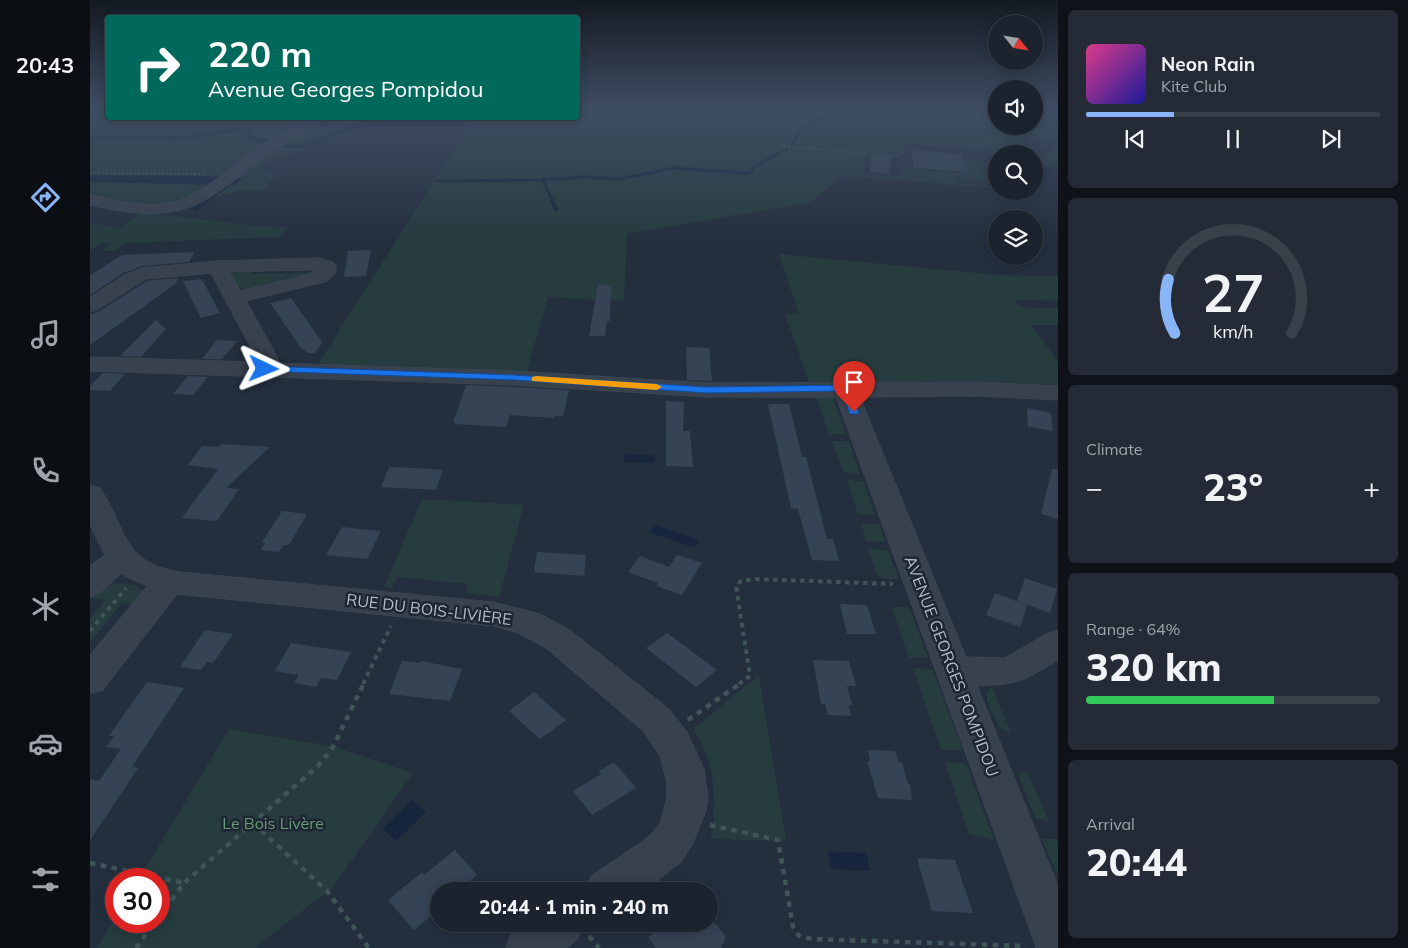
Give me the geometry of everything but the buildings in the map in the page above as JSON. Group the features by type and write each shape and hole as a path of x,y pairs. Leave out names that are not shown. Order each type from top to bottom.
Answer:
{"street":[{"path":"90,200 141,209 160,210 187,204 263,152"},
{"path":"90,306 131,279 142,274 217,267 319,264 326,266 326,272 321,277 313,280 234,298"},
{"path":"217,267 267,358 264,369"},
{"path":"90,364 514,378 707,390 978,389 1058,393"},
{"name":"AVENUE GEORGES POMPIDOU","path":"845,388 954,671 1044,945"},
{"path":"90,494 98,506 111,540 143,570"},
{"path":"90,586 98,577 143,570"},
{"path":"90,680 143,570"},
{"name":"RUE DU BOIS-LIVIÈRE","path":"143,570 493,614 528,623 558,639 656,720 669,734 686,771 688,801 676,835 666,848 619,882"},
{"path":"954,671 1004,672 1015,669 1058,643"},
{"path":"529,948 550,932"}],"path":[{"path":"856,152 901,156"},
{"path":"90,173 194,174 226,178"},
{"path":"90,631 143,570"},
{"path":"669,734 750,676 736,586 741,581 764,580 921,586"},
{"path":"170,903 184,883 319,765 333,746 402,604"},
{"path":"683,819 778,840 792,927 799,936 812,939 1044,945"},
{"path":"253,823 327,892 370,948"},
{"path":"90,864 184,883"},
{"path":"136,948 147,933"}],"green space":[{"path":"90,152 250,152 221,172 242,172 269,152 297,152 265,163 262,166 262,170 266,172 279,173 262,191 242,190 215,197 223,190 204,190 191,198 154,208 90,198"},
{"path":"452,152 866,152 864,174 885,176 902,174 902,169 967,173 960,161 988,163 988,181 956,179 957,183 988,185 988,187 842,176 811,202 627,234 624,301 548,297 526,374 316,367"},
{"path":"871,152 904,152 904,154"},
{"path":"1058,152 1058,166 1043,165 1043,154"},
{"path":"141,212 255,226 286,227 283,237 125,243 116,251 101,251 110,244 101,243 90,251 90,223 120,228"},
{"path":"779,254 998,275 1058,276 1058,301 1015,300 1020,307 1058,308 1058,325 1032,325 1058,362 1058,385 963,381 809,383 785,314 799,314"},
{"path":"249,269 253,274 317,272 248,290 237,287 231,274"},
{"path":"815,394 822,394 833,399 846,434 829,434"},
{"path":"831,441 849,441 860,474 844,473"},
{"path":"847,480 863,481 875,515 858,514"},
{"path":"422,499 524,505 499,597 466,593 468,584 397,577 392,588 384,587"},
{"path":"861,523 879,524 886,542 866,541"},
{"path":"868,548 888,551 899,579 884,579 877,575"},
{"path":"116,583 134,585 142,590 143,594 138,605 122,603 90,642 90,619 105,600 90,598 95,592"},
{"path":"892,607 909,607 928,657 909,658"},
{"path":"913,668 930,669 933,671 962,748 960,750 941,750"},
{"path":"759,675 786,841 711,839 714,810 713,782 706,755 693,729"},
{"path":"992,688 1011,732 1000,728 987,702 987,692"},
{"name":"Le Bois Livère","path":"229,729 332,746 413,773 333,887 255,948 97,948 106,933 170,933 170,868 146,868"},
{"path":"945,762 963,763 967,766 994,840 969,834"},
{"path":"1018,772 1028,773 1049,822 1035,818"},
{"path":"1042,839 1056,839 1058,843 1058,876"}],"water":[{"path":"90,175 215,176 243,179 234,185 90,182"},
{"path":"625,454 653,455 657,459 653,463 624,462"},
{"path":"655,525 700,540 695,548 649,532"},
{"path":"412,800 426,812 396,841 382,829"},
{"path":"828,851 866,853 870,871 831,869"}],"waterway":[{"path":"543,180 583,177 620,179 674,168 747,173 752,172 753,168 780,152"},
{"path":"437,181 543,180"},
{"path":"543,180 553,202"},
{"path":"205,202 234,181"},
{"path":"195,209 207,201"},
{"path":"552,201 556,209"}],"slow traffic":[{"path":"536,379 657,387"}],"route":[{"path":"264,369 578,381 707,390 845,388 854,412"}]}
